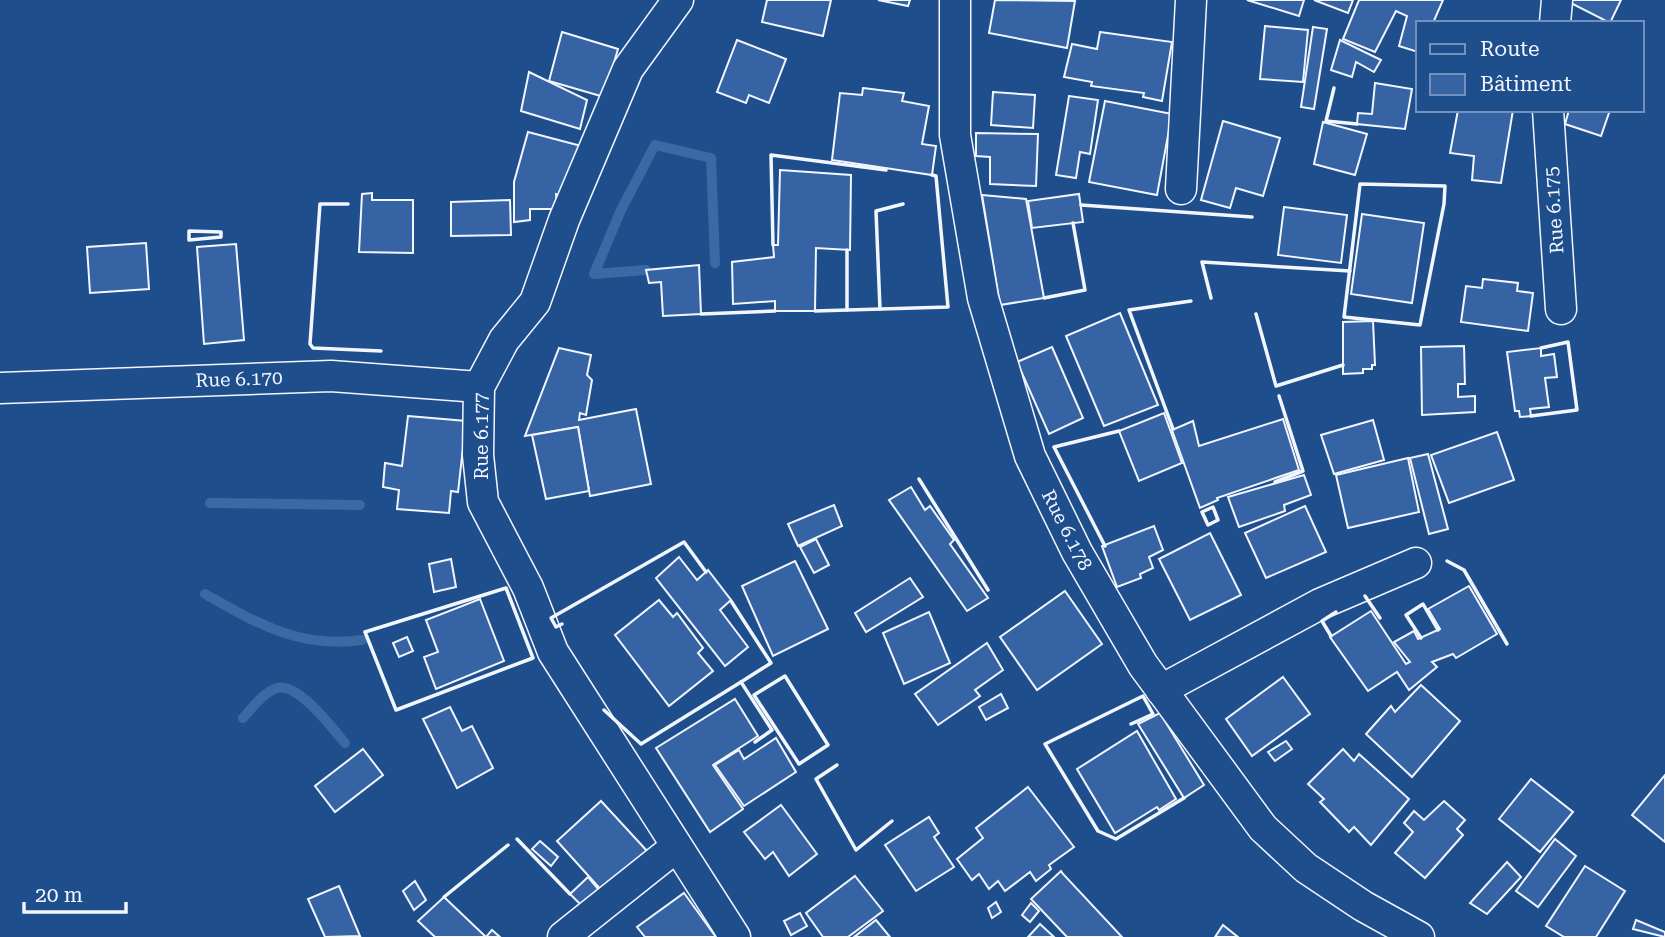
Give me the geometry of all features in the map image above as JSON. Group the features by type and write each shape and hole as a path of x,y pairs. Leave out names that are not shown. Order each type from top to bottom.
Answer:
{"street":[{"name":"Rue 6.177","path":"678,0 628,69 564,220 535,302 504,340 478,387 478,455 483,502 528,588 553,652 735,937"},
{"name":"Rue 6.178","path":"955,0 955,135 983,298 1026,443 1077,552 1143,665 1263,828 1306,869 1363,906 1419,937"},
{"path":"1555,21 1558,0"},
{"path":"1181,189 1184,1"},
{"name":"Rue 6.175","path":"1548,112 1561,309"},
{"name":"Rue 6.170","path":"0,387 331,376 478,387"},
{"path":"1161,690 1320,604 1416,563"},
{"path":"563,937 676,847"}],"building":[{"path":"767,0 831,0 823,36 762,22"},
{"path":"878,0 910,0 908,6"},
{"path":"995,0 1075,1 1067,48 989,33"},
{"path":"1247,0 1304,0 1299,16"},
{"path":"1314,0 1353,0 1348,13"},
{"path":"1359,0 1443,0 1434,21 1416,21 1416,51 1399,46 1407,16 1396,11 1375,52 1343,39"},
{"path":"1565,0 1621,0 1611,21"},
{"path":"1265,26 1308,30 1303,82 1260,79"},
{"path":"1313,27 1327,29 1314,109 1301,107"},
{"path":"562,32 618,49 604,97 549,81"},
{"path":"1100,32 1172,42 1162,101 1143,97 1144,93 1091,86 1092,82 1064,77 1072,44 1097,49"},
{"path":"737,40 786,59 769,103 749,95 746,103 717,92"},
{"path":"1340,40 1381,60 1374,72 1356,62 1352,77 1331,70"},
{"path":"529,72 587,100 580,129 521,111"},
{"path":"1375,83 1412,89 1405,129 1357,124 1358,113 1372,114"},
{"path":"863,88 904,93 902,101 929,106 922,144 936,146 932,175 832,160 840,93 862,95"},
{"path":"993,92 1035,95 1033,128 991,125"},
{"path":"1069,96 1098,100 1090,154 1080,152 1076,178 1056,175"},
{"path":"1105,101 1172,114 1157,195 1089,182"},
{"path":"1458,112 1513,112 1501,183 1472,180 1474,156 1450,153"},
{"path":"1568,112 1609,112 1601,136 1565,124"},
{"path":"1223,121 1280,138 1263,196 1236,188 1230,208 1201,200"},
{"path":"1323,122 1367,134 1355,175 1314,164"},
{"path":"528,132 585,147 572,198 556,194 557,209 530,209 530,220 514,222 514,182"},
{"path":"976,133 1038,134 1036,186 990,184 990,157 976,156"},
{"path":"780,170 851,175 850,250 816,248 815,311 775,311 775,301 733,304 732,262 774,257 773,245 778,245"},
{"path":"372,193 372,200 413,200 413,253 359,252 362,194"},
{"path":"1079,194 1083,222 1032,228 1028,201"},
{"path":"982,195 1026,199 1044,298 1000,305"},
{"path":"510,200 511,235 451,236 451,202"},
{"path":"1284,207 1347,215 1341,263 1278,255"},
{"path":"1362,214 1424,223 1412,303 1351,294"},
{"path":"146,243 149,289 90,293 87,247"},
{"path":"236,244 244,340 204,344 197,247"},
{"path":"699,265 701,314 663,316 661,282 649,283 646,270"},
{"path":"1483,279 1518,283 1517,291 1533,293 1528,331 1461,322 1466,286 1482,288"},
{"path":"1120,313 1158,405 1104,426 1066,336"},
{"path":"1373,321 1375,365 1372,365 1372,369 1363,369 1363,373 1343,374 1343,322"},
{"path":"1464,346 1465,384 1458,384 1458,397 1475,396 1475,412 1422,415 1421,347"},
{"path":"1052,347 1083,418 1049,434 1017,362"},
{"path":"559,348 591,355 587,375 592,380 586,415 580,413 579,420 636,409 651,484 590,496 578,427 525,436"},
{"path":"1541,348 1541,356 1554,354 1557,377 1545,378 1549,407 1530,409 1531,416 1520,417 1519,411 1515,411 1507,352"},
{"path":"1164,413 1182,463 1139,481 1119,431"},
{"path":"408,416 466,421 458,492 451,491 449,513 397,509 399,490 383,487 385,463 402,466"},
{"path":"1283,419 1299,470 1217,498 1218,500 1200,508 1172,430 1193,421 1199,446"},
{"path":"1373,420 1384,460 1334,474 1321,435"},
{"path":"578,427 589,491 546,499 532,435"},
{"path":"1497,432 1514,480 1449,503 1431,455"},
{"path":"1428,454 1448,529 1429,534 1410,458"},
{"path":"1408,458 1419,512 1348,528 1336,475"},
{"path":"1304,475 1311,495 1284,505 1285,511 1239,527 1228,497"},
{"path":"911,487 925,510 930,506 954,540 950,544 988,598 967,611 889,500"},
{"path":"834,505 842,526 798,546 788,524"},
{"path":"1305,506 1326,552 1266,578 1245,533"},
{"path":"1154,526 1163,550 1149,557 1153,568 1140,574 1141,578 1117,587 1102,546"},
{"path":"1210,533 1241,595 1190,620 1159,559"},
{"path":"816,539 829,565 814,573 800,547"},
{"path":"679,557 697,580 708,570 731,600 720,610 748,647 725,666 656,578"},
{"path":"451,559 456,587 434,592 429,564"},
{"path":"795,561 828,629 773,656 742,586"},
{"path":"910,578 923,597 866,632 855,613"},
{"path":"1469,586 1497,634 1456,658 1453,654 1432,662 1437,667 1409,690 1397,672 1368,691 1330,637 1371,611 1406,664 1410,662 1394,642 1414,631 1418,639 1440,629 1428,609"},
{"path":"1065,591 1102,644 1037,690 1000,637"},
{"path":"480,599 504,661 436,689 424,657 438,652 426,620"},
{"path":"659,600 673,617 677,613 703,648 698,653 713,671 669,706 615,635"},
{"path":"929,612 950,663 904,684 883,633"},
{"path":"407,637 413,651 399,657 393,643"},
{"path":"987,643 1003,670 975,690 980,696 938,725 915,694"},
{"path":"1283,677 1310,714 1252,756 1226,719"},
{"path":"1421,685 1460,721 1412,777 1366,734 1391,706 1395,712"},
{"path":"1001,694 1008,708 986,720 979,707"},
{"path":"735,699 758,736 713,765 743,809 710,832 656,748"},
{"path":"450,707 462,731 472,726 493,768 457,788 423,719"},
{"path":"1160,713 1204,785 1184,798 1138,724"},
{"path":"1137,731 1176,799 1159,810 1157,807 1115,833 1077,769"},
{"path":"776,738 796,772 744,806 715,765 739,750 744,759"},
{"path":"1286,741 1292,749 1275,761 1268,752"},
{"path":"363,749 383,775 335,812 315,786"},
{"path":"1343,749 1354,761 1359,754 1409,799 1371,845 1354,827 1349,832 1320,802 1324,799 1308,784"},
{"path":"1665,775 1665,842 1632,815"},
{"path":"1531,779 1573,812 1540,852 1499,819"},
{"path":"1028,787 1074,847 1049,865 1051,869 1036,881 1030,872 1005,891 998,881 989,889 979,874 972,880 957,859 983,838 976,828"},
{"path":"601,801 648,852 603,892 557,841"},
{"path":"1444,801 1465,820 1457,829 1463,835 1425,878 1395,853 1413,832 1404,823 1414,811 1424,820"},
{"path":"781,805 817,854 789,876 773,852 765,859 744,832"},
{"path":"929,817 939,833 934,837 954,867 916,891 885,845"},
{"path":"1555,839 1576,856 1538,907 1516,891"},
{"path":"540,841 558,857 551,866 532,849"},
{"path":"1507,862 1521,877 1487,914 1470,903"},
{"path":"1585,866 1625,891 1596,937 1564,937 1546,926"},
{"path":"1061,871 1122,937 1067,937 1031,899"},
{"path":"855,876 883,911 848,937 823,937 806,913"},
{"path":"588,877 605,897 588,912 570,894"},
{"path":"415,881 426,900 414,910 403,891"},
{"path":"339,886 360,936 325,937 308,899"},
{"path":"684,893 716,937 645,937 637,927"},
{"path":"444,897 486,937 435,937 418,921"},
{"path":"996,902 1001,912 992,918 988,908"},
{"path":"1031,903 1039,911 1030,922 1022,915"},
{"path":"800,913 807,926 791,935 784,921"},
{"path":"876,920 890,937 854,937"},
{"path":"1636,920 1665,932 1665,937 1633,929"},
{"path":"1040,924 1054,937 1028,937"},
{"path":"1223,925 1238,937 1215,937"},
{"path":"492,930 500,937 486,937"}],"waterway":[{"path":"646,270 594,274 621,210 655,145 711,158 715,263"},
{"path":"210,503 360,505"},
{"path":"205,594 261,624 298,637 339,642 362,640"},
{"path":"243,718 267,693 277,688 285,688 305,699 345,743"}],"wall":[{"path":"1334,88 1326,121 1357,124"},
{"path":"773,245 771,155 886,170"},
{"path":"815,311 948,307 936,176 932,175"},
{"path":"1360,184 1445,186 1444,204 1420,325 1344,317 1360,184"},
{"path":"348,204 320,204 310,344 313,348 381,351"},
{"path":"880,309 876,211 903,204"},
{"path":"1081,205 1252,217"},
{"path":"1044,298 1085,290 1073,223"},
{"path":"189,231 221,232 221,237 189,240 189,231"},
{"path":"847,250 847,310"},
{"path":"1211,298 1202,262 1350,271"},
{"path":"1173,429 1129,310 1191,301"},
{"path":"701,314 775,311"},
{"path":"1256,314 1276,386 1343,365"},
{"path":"1531,416 1577,410 1568,342 1541,348"},
{"path":"1275,482 1303,471 1279,396"},
{"path":"1105,546 1054,447 1119,431"},
{"path":"919,479 988,590"},
{"path":"1213,507 1218,520 1208,525 1202,512 1213,507"},
{"path":"562,624 556,627 551,618 684,542 706,572"},
{"path":"1447,561 1464,570 1507,644"},
{"path":"506,588 533,658 396,710 365,632 506,588"},
{"path":"1365,596 1380,618"},
{"path":"731,601 771,663 741,682 772,730 755,742"},
{"path":"1421,638 1406,615 1423,604 1438,630"},
{"path":"1331,636 1322,621 1336,612"},
{"path":"785,676 828,745 799,764 754,695 785,676"},
{"path":"604,710 641,744 741,682"},
{"path":"1131,724 1153,714 1143,696 1045,744 1098,831 1116,839 1184,798"},
{"path":"837,765 816,779 856,850 892,821"},
{"path":"517,839 570,894"},
{"path":"444,897 508,845"}]}
